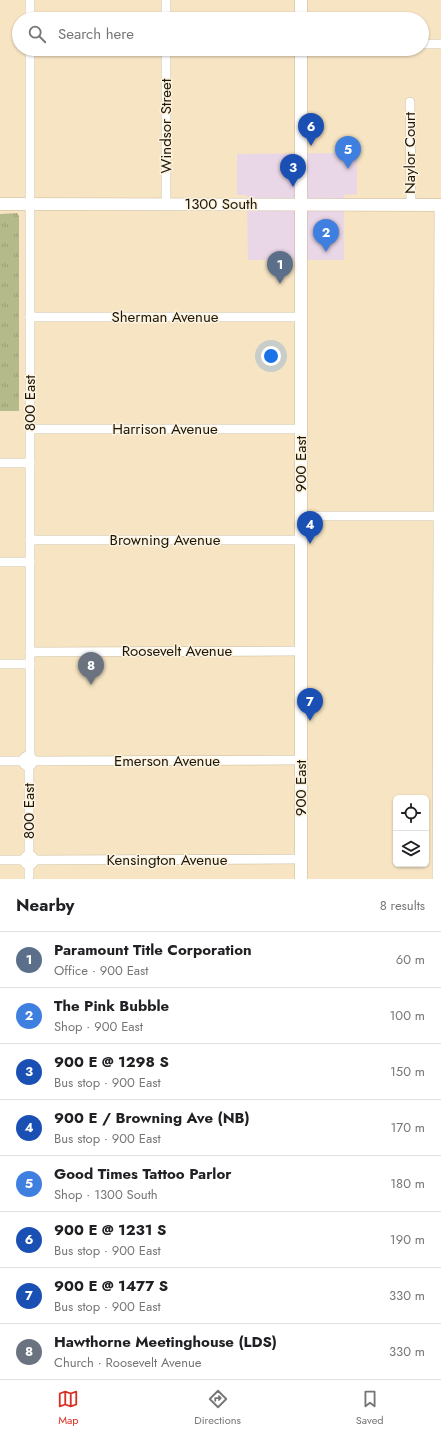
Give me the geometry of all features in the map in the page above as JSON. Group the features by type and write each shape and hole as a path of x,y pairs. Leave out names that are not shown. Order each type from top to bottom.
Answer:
{"street":[{"path":"30,0 30,12"},
{"path":"166,0 166,12"},
{"path":"301,0 301,12"},
{"path":"429,44 441,44"},
{"name":"800 East","path":"29,879 30,56"},
{"name":"Windsor Street","path":"166,56 166,204"},
{"name":"900 East","path":"301,56 301,879"},
{"name":"Naylor Court","path":"410,102 410,205"},
{"name":"1300 South","path":"0,204 440,205"},
{"path":"437,879 440,516 440,205"},
{"name":"Sherman Avenue","path":"30,317 301,317"},
{"name":"Harrison Avenue","path":"30,429 301,428"},
{"path":"0,463 30,463"},
{"path":"301,516 440,516"},
{"name":"Browning Avenue","path":"30,540 301,540"},
{"path":"0,562 30,562"},
{"name":"Roosevelt Avenue","path":"30,652 301,651"},
{"path":"0,664 30,664"},
{"name":"Emerson Avenue","path":"0,761 301,760"},
{"name":"Kensington Avenue","path":"0,860 301,859"}],"shaded area":[{"path":"352,153 352,160 357,160 357,194 344,195 344,260 248,260 247,195 237,195 237,154"}],"green space":[{"path":"17,213 19,216 19,411 0,411 0,214"}],"place":[{"name":"900 E @ 1231 S","path":"311,146"},
{"name":"Good Times Tattoo Parlor","path":"348,169"},
{"name":"900 E @ 1298 S","path":"293,187"},
{"name":"The Pink Bubble","path":"326,252"},
{"name":"Paramount Title Corporation","path":"280,284"},
{"name":"900 E / Browning Ave (NB)","path":"310,544"},
{"name":"Hawthorne Meetinghouse (LDS)","path":"91,685"},
{"name":"900 E @ 1477 S","path":"310,721"}]}
